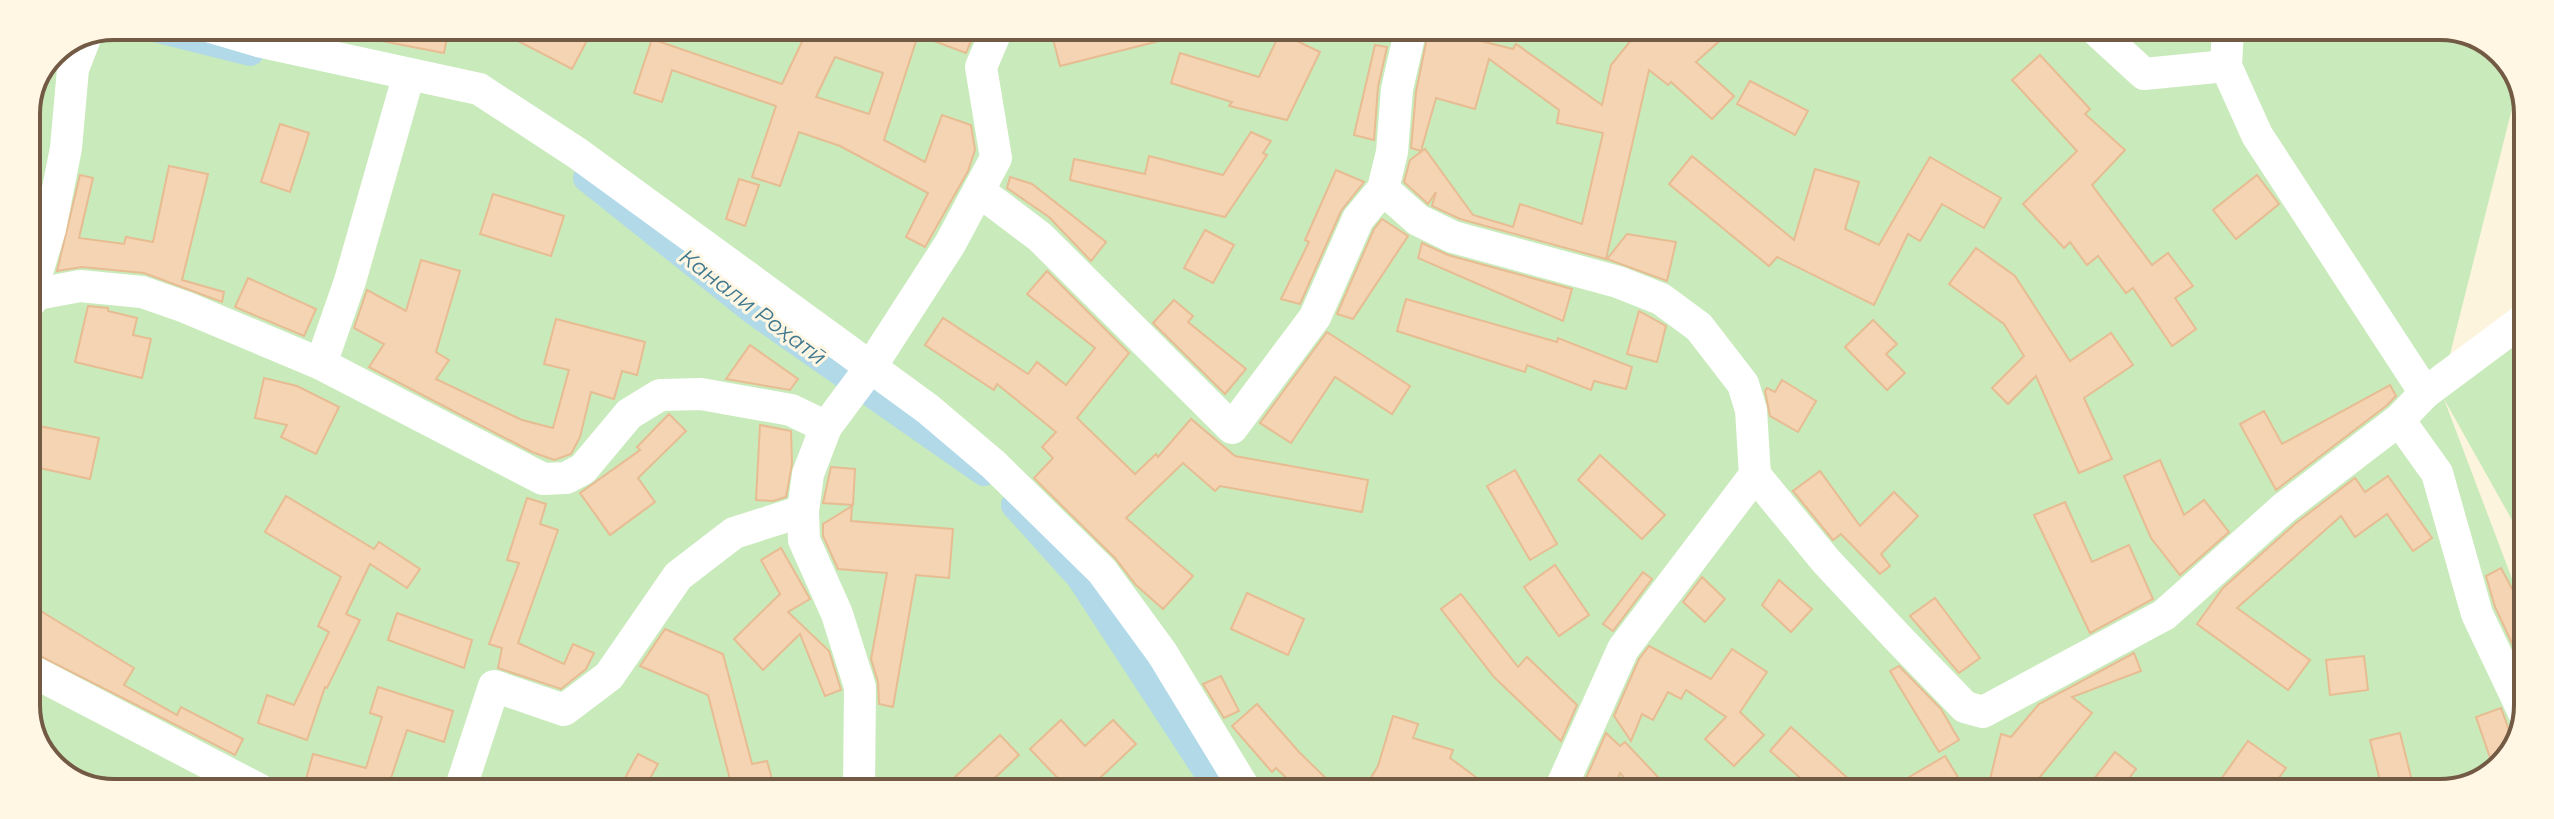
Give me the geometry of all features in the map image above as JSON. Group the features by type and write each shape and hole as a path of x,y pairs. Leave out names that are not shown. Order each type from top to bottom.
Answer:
{"street":[{"path":"255,40 406,85 479,89 522,117 866,373 928,409 994,465 1102,571 1162,653 1239,779"},
{"path":"859,779 860,687 837,614 804,540 803,511 808,474 830,421 866,373 950,244 996,158 981,67 992,40"},
{"path":"979,191 1040,237 1232,428 1315,317 1358,219 1383,189 1392,152 1397,89 1408,40"},
{"path":"2107,40 2144,74 2226,66"},
{"path":"2227,40 2226,66 2257,135 2425,393"},
{"path":"40,262 50,229 66,148 73,69 81,48"},
{"path":"321,364 350,281 406,85"},
{"path":"1383,189 1418,220 1453,237 1618,282 1661,299 1699,327 1743,384 1751,410 1755,475 1826,561 1906,648 1965,707 1983,712 2164,615 2284,508 2399,420 2425,393 2514,327"},
{"path":"40,293 80,286 142,292 321,364 543,479 566,478 583,469 629,414 660,395 701,394 791,410 830,421"},
{"path":"2399,420 2437,473 2477,614 2514,692"},
{"path":"1565,779 1623,649 1755,475"},
{"path":"464,779 494,686 564,710 609,676 678,576 734,533 803,511"},
{"path":"40,675 239,779"}],"green space":[{"path":"201,40 324,67 202,40 2450,41 2473,48 2489,58 2504,77 2513,99 2441,390 2514,338 2514,524 2444,399 2514,584 2514,705 2511,724 2502,746 2485,764 2464,775 2450,778 114,779 86,773 69,764 50,742 41,720 41,99 52,73 62,62 73,52 99,41"}],"building":[{"path":"377,40 446,40 444,53"},
{"path":"516,40 587,40 572,69"},
{"path":"652,40 782,84 803,40 916,40 884,140 925,162 942,115 971,125 975,150 968,171 925,247 906,237 928,193 840,146 799,132 780,186 752,177 776,106 672,70 662,102 634,93","holes":["835,57 883,73 869,114 816,97"]},
{"path":"931,40 972,40 966,53"},
{"path":"1053,40 1163,40 1060,66"},
{"path":"1277,40 1295,40 1320,52 1287,120 1229,106 1232,102 1171,83 1180,53 1259,77"},
{"path":"1427,40 1477,40 1513,49 1516,44 1602,105 1611,65 1631,40 1721,40 1696,62 1734,96 1712,119 1671,82 1668,85 1649,70 1606,259 1460,219 1432,206 1436,192 1428,204 1404,182 1410,160 1425,149 1473,215 1513,227 1520,204 1582,224 1603,133 1557,123 1559,110 1489,59 1475,109 1436,98 1421,151 1411,148 1416,92"},
{"path":"1375,45 1387,47 1378,87 1374,140 1354,135"},
{"path":"2040,55 2090,109 2085,114 2125,150 2092,185 2152,265 2168,253 2193,286 2175,298 2196,329 2172,346 2133,288 2126,293 2098,256 2087,265 2070,242 2064,248 2023,204 2077,151 2012,80"},
{"path":"1750,81 1808,111 1795,135 1737,104"},
{"path":"280,124 309,133 290,192 261,182"},
{"path":"1251,132 1271,141 1263,153 1267,155 1225,217 1070,180 1074,159 1145,174 1149,156 1223,175"},
{"path":"1692,156 1794,240 1815,169 1859,182 1845,229 1879,245 1930,157 2001,198 1984,228 1942,204 1920,241 1908,234 1874,305 1777,257 1769,266 1669,184"},
{"path":"169,166 208,174 182,280 224,292 222,302 144,273 82,267 57,271 80,175 93,178 79,238 124,244 126,237 153,242"},
{"path":"1336,170 1364,182 1341,211 1300,304 1281,299 1309,242 1305,240"},
{"path":"2257,175 2279,204 2236,239 2213,210"},
{"path":"1010,177 1032,184 1106,242 1091,261 1049,217 1007,188"},
{"path":"739,179 759,185 745,226 726,219"},
{"path":"493,194 564,216 551,256 480,234"},
{"path":"1382,219 1408,236 1353,319 1337,314 1374,229"},
{"path":"1205,230 1234,245 1213,283 1184,268"},
{"path":"1627,234 1676,242 1667,281 1607,259"},
{"path":"1422,243 1448,255 1572,289 1563,321 1418,258"},
{"path":"1976,248 2015,276 2070,361 2111,333 2133,365 2084,398 2112,459 2079,473 2036,376 2008,404 1992,388 2024,356 2004,324 1949,284"},
{"path":"421,260 460,271 436,352 449,360 436,379 522,420 553,428 569,370 544,364 556,319 645,342 637,375 622,371 614,399 591,392 580,437 571,454 554,460 532,452 369,367 384,344 354,328 367,290 406,311"},
{"path":"1047,271 1129,353 1077,418 1135,474 1156,454 1158,457 1191,419 1235,456 1368,480 1362,512 1220,486 1215,491 1183,463 1126,518 1193,576 1163,609 1034,478 1053,458 1042,447 1056,432 997,384 994,390 925,345 943,318 1028,374 1037,362 1066,385 1095,348 1027,294"},
{"path":"248,278 316,309 304,336 235,307"},
{"path":"1406,299 1557,342 1558,338 1632,367 1626,389 1594,381 1591,390 1527,365 1525,372 1397,331"},
{"path":"1174,300 1193,316 1188,322 1246,369 1225,394 1153,323"},
{"path":"88,306 108,308 108,311 137,318 133,335 151,339 142,378 75,362"},
{"path":"1639,311 1666,326 1657,362 1627,354"},
{"path":"1873,320 1897,344 1886,354 1905,373 1887,390 1845,347"},
{"path":"1327,332 1410,386 1392,414 1335,377 1291,443 1260,423"},
{"path":"750,345 798,379 790,390 726,379"},
{"path":"264,378 297,386 339,407 316,454 281,437 287,425 255,418"},
{"path":"1782,380 1816,401 1798,432 1770,416 1765,391 1767,388 1775,392"},
{"path":"2390,385 2396,396 2386,406 2276,490 2240,424 2264,411 2282,444"},
{"path":"669,414 686,431 638,478 655,502 610,535 580,493 640,450 637,447"},
{"path":"760,425 791,431 792,464 786,497 773,501 756,500"},
{"path":"40,426 99,438 90,479 40,468"},
{"path":"1600,455 1665,515 1642,539 1578,480"},
{"path":"2160,460 2184,515 2204,500 2229,532 2180,575 2151,538 2124,476"},
{"path":"831,467 855,469 853,505 823,503"},
{"path":"1515,470 1557,544 1530,560 1487,486"},
{"path":"1820,471 1860,526 1894,492 1918,516 1881,554 1890,566 1880,574 1841,534 1833,540 1793,491"},
{"path":"2388,476 2432,538 2413,551 2387,514 2355,537 2341,516 2237,608 2310,660 2288,690 2197,624 2223,588 2296,523 2355,478 2365,492"},
{"path":"286,496 374,549 379,542 420,569 407,588 370,564 346,614 360,620 325,687 307,740 258,723 267,695 294,705 329,632 318,626 341,577 265,532"},
{"path":"527,498 546,504 540,524 558,530 518,643 564,664 573,644 594,653 586,669 561,689 498,668 502,648 489,644 519,563 507,560"},
{"path":"2065,502 2092,562 2129,545 2153,599 2090,633 2034,515"},
{"path":"852,506 851,521 953,529 949,578 916,575 893,707 879,704 878,682 871,659 887,573 838,569 823,536 823,524"},
{"path":"781,548 810,599 788,612 829,651 841,690 825,696 800,634 763,670 734,639 780,594 761,560"},
{"path":"1555,565 1589,615 1559,636 1524,587"},
{"path":"2501,568 2514,592 2514,648 2495,607 2486,576"},
{"path":"1643,572 1652,579 1613,631 1603,624"},
{"path":"1702,577 1725,599 1705,622 1683,602"},
{"path":"1779,580 1812,609 1791,632 1762,605"},
{"path":"1247,593 1304,619 1288,655 1231,629"},
{"path":"1461,594 1518,667 1527,657 1577,705 1561,741 1494,677 1441,609"},
{"path":"1935,598 1980,658 1959,673 1910,616"},
{"path":"40,611 134,668 124,685 177,715 181,707 243,739 235,755 40,656"},
{"path":"397,613 472,640 464,668 388,640"},
{"path":"665,629 723,654 752,764 767,761 772,779 730,779 708,695 640,666"},
{"path":"1649,646 1711,679 1732,649 1767,672 1740,712 1764,735 1734,766 1705,739 1726,717 1686,690 1681,699 1668,692 1653,720 1642,714 1631,741 1614,716 1639,659"},
{"path":"2134,653 2141,671 2072,697 2092,713 2041,779 1990,779 2001,734 2011,737 2039,704"},
{"path":"2364,656 2368,690 2330,695 2326,660"},
{"path":"1899,666 1941,709 1959,740 1939,752 1890,671"},
{"path":"1221,676 1239,711 1224,718 1203,684"},
{"path":"378,687 453,711 444,742 407,730 391,779 306,779 313,754 366,768 382,717 370,713"},
{"path":"1257,704 1327,779 1287,779 1276,768 1272,772 1232,726"},
{"path":"2501,708 2509,730 2502,746 2490,759 2476,717"},
{"path":"1393,716 1418,724 1413,738 1453,750 1450,758 1478,779 1370,779 1378,766"},
{"path":"1061,720 1085,746 1113,720 1136,744 1099,779 1059,779 1030,749"},
{"path":"1791,727 1849,779 1801,779 1770,751"},
{"path":"1606,733 1620,746 1625,742 1660,779 1625,779 1620,773 1617,779 1586,779"},
{"path":"2400,733 2412,779 2380,779 2370,740"},
{"path":"1000,735 1019,755 994,779 953,779"},
{"path":"2248,741 2286,768 2278,779 2221,779"},
{"path":"2115,752 2136,769 2128,779 2094,779"},
{"path":"638,754 658,764 650,779 624,779"},
{"path":"1945,756 1959,779 1906,779"}],"waterway":[{"name":"Канали Роҳатӣ","path":"202,40 250,52"},
{"name":"Канали Роҳатӣ","path":"587,178 755,312 984,472"},
{"name":"Канали Роҳатӣ","path":"1015,505 1080,577 1212,779"}]}
